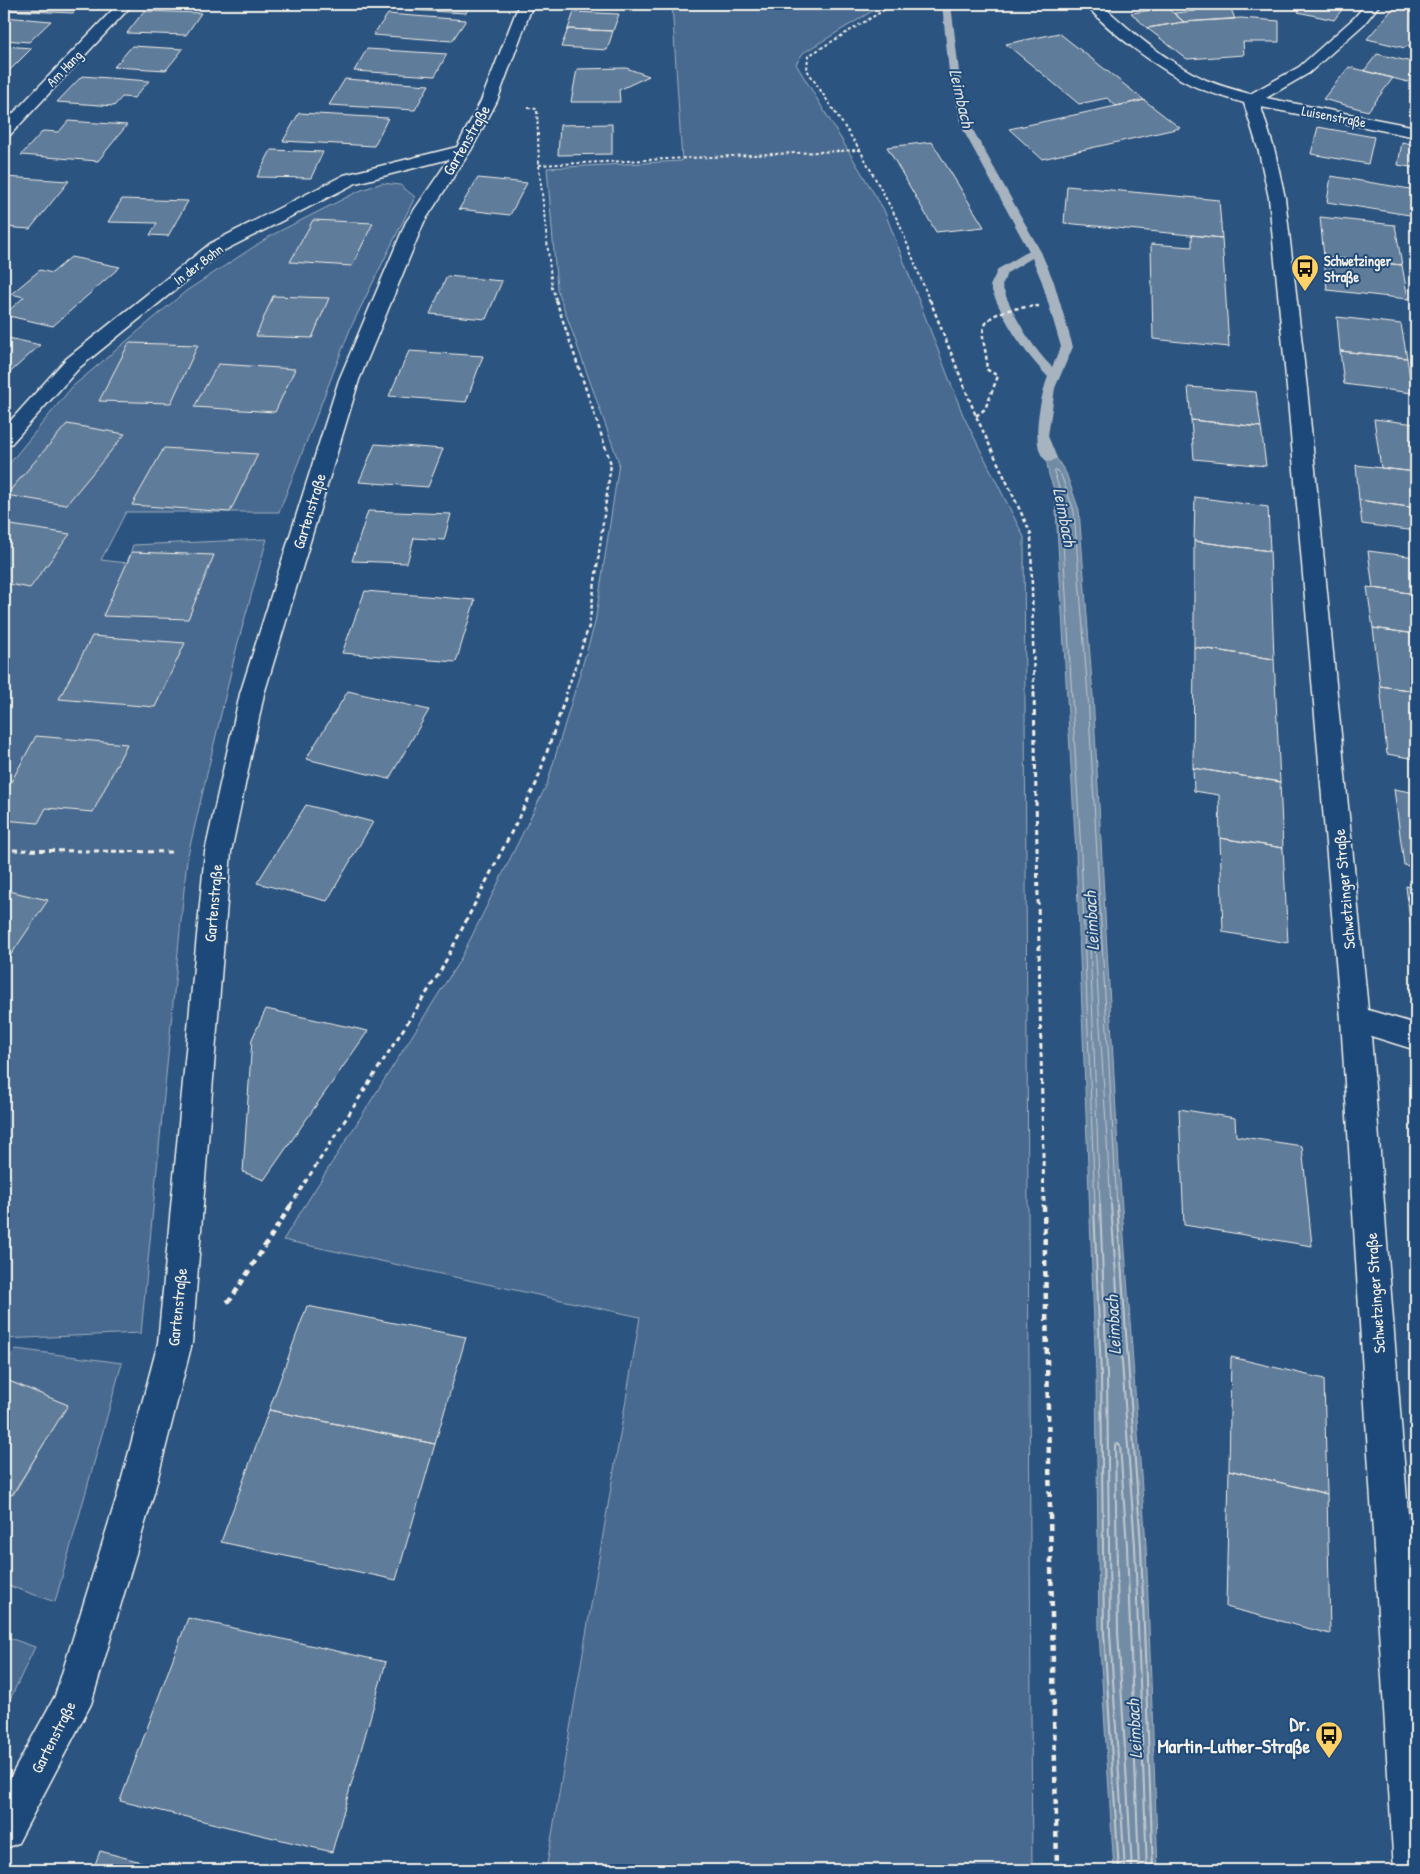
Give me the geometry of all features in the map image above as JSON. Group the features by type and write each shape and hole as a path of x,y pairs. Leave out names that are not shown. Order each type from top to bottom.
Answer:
{"street":[{"name":"Am Hang","path":"4,132 126,4"},
{"name":"Gartenstraße","path":"4,1829 72,1704 136,1493 175,1343 218,852 252,694 349,380 415,222 463,150 489,101 526,4"},
{"path":"1093,4 1117,27 1172,68 1202,84 1251,100 1304,70 1359,20 1372,4"},
{"name":"Luisenstraße","path":"1251,100 1416,132"},
{"name":"Schwetzinger Straße","path":"1251,100 1267,152 1277,198 1298,398 1355,1019 1408,1748 1414,1870"},
{"name":"In der Bohn","path":"4,440 73,363 217,247 350,179 463,150"},
{"path":"1355,1019 1416,1036"}],"path":[{"path":"894,4 808,56 806,70 860,150 898,223 976,416 1031,534 1057,1870"},
{"path":"175,1343 231,1299 440,972 536,784 589,626 611,464 552,288 539,165 537,109 489,101"},
{"path":"539,165 860,150"},
{"path":"976,416 985,409 998,376 986,370 988,350 983,338 984,328 990,318 1000,311 1039,306"},
{"path":"4,850 218,852"}],"shaded area":[{"path":"672,4 884,4 803,53 796,64 884,210 963,415 1024,537 1032,1870 546,1870 640,1317 283,1240 460,960 547,784 595,623 619,463 557,289 547,168 682,161"},
{"path":"382,183 400,185 415,197 351,327 279,512 126,512 101,560 127,563 133,545 267,539 237,646 187,859 141,1333 4,1339 4,470 72,387 186,291 272,235 359,191"},
{"path":"16,1349 122,1363 55,1602 4,1584 4,1491 13,1495 67,1405 4,1379 4,1367"},
{"path":"4,1636 35,1647 4,1712"}],"water":[{"path":"1042,436 1066,473 1079,510 1093,696 1119,1166 1146,1545 1158,1870 1114,1870 1099,1633 1096,1375 1076,853 1055,492 1049,475"}],"building":[{"path":"4,4 82,4 73,13 4,10"},
{"path":"413,4 471,4 466,13 409,10"},
{"path":"1192,4 1229,4 1235,19 1184,22 1174,13 1196,11"},
{"path":"1304,4 1346,4 1334,20 1298,12"},
{"path":"1396,5 1416,10 1416,49 1367,39"},
{"path":"1167,8 1184,22 1147,28 1131,13"},
{"path":"144,11 201,13 186,35 127,33"},
{"path":"574,12 619,14 613,31 568,29"},
{"path":"388,14 466,20 452,41 373,35"},
{"path":"4,17 51,21 29,42 4,40"},
{"path":"1241,18 1279,21 1279,42 1243,42 1244,55 1187,59 1147,28 1184,22"},
{"path":"568,29 613,31 607,50 561,47"},
{"path":"1059,33 1144,100 1116,106 1107,98 1079,104 1006,44"},
{"path":"4,46 32,48 9,71 4,70"},
{"path":"132,46 183,49 166,70 114,67"},
{"path":"367,49 447,54 435,76 354,71"},
{"path":"1377,54 1412,62 1416,59 1416,73 1408,82 1364,71"},
{"path":"1349,67 1393,78 1368,111 1323,99"},
{"path":"626,68 649,76 619,90 620,102 571,102 577,69"},
{"path":"82,76 149,81 134,98 122,97 114,106 57,102"},
{"path":"345,79 429,85 415,110 329,105"},
{"path":"1144,100 1180,128 1042,159 1009,129"},
{"path":"299,113 388,118 374,146 283,141"},
{"path":"68,121 127,125 98,161 21,155 43,131 59,132"},
{"path":"612,124 612,154 558,155 560,125"},
{"path":"1318,127 1374,137 1368,164 1311,154"},
{"path":"932,142 984,227 936,232 887,147"},
{"path":"1402,142 1416,145 1416,168 1398,165"},
{"path":"271,150 323,152 311,178 257,177"},
{"path":"1331,176 1416,190 1416,216 1327,202"},
{"path":"4,177 69,181 30,229 4,227"},
{"path":"478,178 527,183 510,215 459,209"},
{"path":"1067,186 1219,200 1222,238 1064,223"},
{"path":"122,199 188,201 168,236 150,235 157,223 108,222"},
{"path":"1320,217 1395,225 1402,265 1324,257"},
{"path":"313,220 373,223 352,266 290,262"},
{"path":"1192,235 1222,238 1229,347 1153,339 1151,244 1192,247"},
{"path":"71,257 120,267 53,326 4,315 24,297 11,294 40,270 52,273"},
{"path":"1324,257 1402,265 1408,299 1327,290"},
{"path":"447,276 502,281 486,319 430,314"},
{"path":"273,296 329,298 312,338 256,336"},
{"path":"1337,317 1401,324 1407,358 1340,351"},
{"path":"4,337 40,345 4,378"},
{"path":"129,343 198,345 171,403 99,401"},
{"path":"409,351 483,356 466,402 389,396"},
{"path":"1340,351 1407,358 1412,393 1344,384"},
{"path":"218,364 295,369 275,412 194,407"},
{"path":"1188,387 1256,392 1261,427 1191,420"},
{"path":"1374,419 1416,424 1416,472 1381,468"},
{"path":"1191,420 1261,427 1266,466 1194,459"},
{"path":"67,424 125,434 66,505 6,495"},
{"path":"375,444 443,449 428,487 359,482"},
{"path":"164,448 258,454 230,512 132,505"},
{"path":"1356,465 1416,472 1416,508 1359,500"},
{"path":"1195,497 1268,507 1270,551 1194,541"},
{"path":"1359,500 1416,508 1416,531 1362,524"},
{"path":"368,511 451,514 444,540 414,538 407,563 352,561"},
{"path":"4,524 70,534 30,588 4,583"},
{"path":"1194,541 1270,551 1274,659 1194,647"},
{"path":"1368,551 1416,557 1416,594 1373,588"},
{"path":"132,552 214,555 188,619 103,616"},
{"path":"1367,587 1416,594 1416,634 1373,628"},
{"path":"365,591 475,600 456,662 342,653"},
{"path":"1373,628 1416,634 1416,691 1380,686"},
{"path":"92,636 185,643 155,707 59,699"},
{"path":"1194,647 1274,659 1280,782 1193,768"},
{"path":"1380,686 1416,691 1416,759 1387,754"},
{"path":"348,691 429,710 389,779 306,759"},
{"path":"36,736 127,744 93,812 46,808 38,823 4,820 4,795"},
{"path":"1193,768 1280,782 1283,848 1220,838 1219,795 1194,791"},
{"path":"1394,789 1416,793 1416,867 1404,865"},
{"path":"306,805 373,822 327,901 257,883"},
{"path":"1220,838 1283,848 1288,943 1223,932"},
{"path":"1406,886 1416,888 1416,946 1413,946"},
{"path":"4,890 48,900 4,965"},
{"path":"266,1009 368,1031 264,1180 243,1172 252,1039"},
{"path":"1179,1109 1235,1118 1236,1136 1302,1146 1312,1246 1184,1225"},
{"path":"307,1306 466,1337 435,1444 269,1410"},
{"path":"1231,1357 1324,1379 1327,1494 1229,1470"},
{"path":"4,1379 68,1405 12,1495 4,1491"},
{"path":"269,1410 435,1444 396,1580 221,1542"},
{"path":"1229,1470 1327,1494 1330,1634 1226,1607"},
{"path":"188,1618 386,1662 332,1852 120,1801"},
{"path":"100,1851 171,1870 93,1870"}],"waterway":[{"name":"Leimbach","path":"946,4 954,72 968,130 1035,252"},
{"name":"Leimbach","path":"1035,252 1048,282 1067,347 1049,388 1042,436 1050,458"},
{"path":"1035,252 1002,271 996,286 1003,304 1036,358 1054,376"}],"place":[{"name":"Schwetzinger Straße","path":"1305,292"},
{"name":"Dr. Martin-Luther-Straße","path":"1329,1759"}]}
